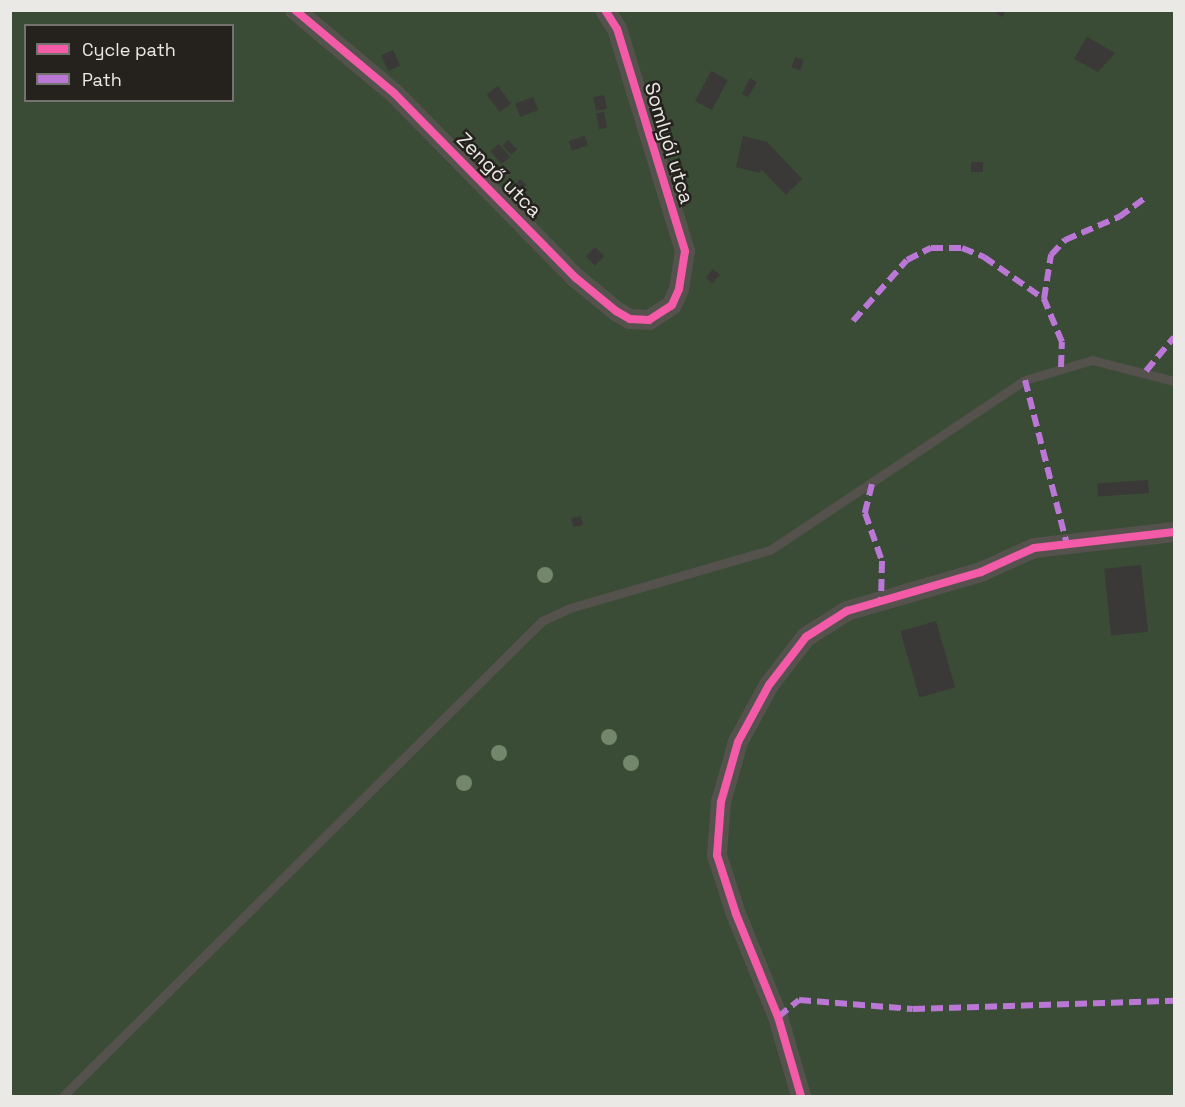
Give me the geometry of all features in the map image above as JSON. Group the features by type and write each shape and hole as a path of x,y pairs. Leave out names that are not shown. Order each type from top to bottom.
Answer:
{"street":[{"name":"Zengő utca","path":"295,10 386,86 576,278 616,311 639,321 656,318 672,305 679,289"},
{"name":"Somlyói utca","path":"606,10 617,29 685,250 679,289"},
{"path":"801,1096 778,1017 736,914 717,855 721,801 738,742 769,685 807,637 847,611 981,572 1034,548 1174,532"}],"lane":[{"path":"63,1096 542,621 570,608 770,550 1025,380 1052,370 1092,360 1121,364 1174,381"}],"green space":[{"path":"10,11 1174,11 1174,1096 11,1096"}],"building":[{"path":"992,10 1002,10 1005,13 1002,17"},
{"path":"1087,37 1115,53 1098,72 1074,59"},
{"path":"393,50 400,65 388,71 381,55"},
{"path":"795,57 804,60 800,70 792,67"},
{"path":"711,71 728,80 712,110 695,101"},
{"path":"750,78 757,82 748,97 742,94"},
{"path":"498,86 511,104 500,112 487,94"},
{"path":"604,95 607,109 596,111 593,97"},
{"path":"533,97 538,110 520,117 515,104"},
{"path":"604,112 607,128 599,129 596,114"},
{"path":"585,136 588,146 572,151 569,141"},
{"path":"743,136 767,142 802,179 786,195 761,169 760,173 736,167"},
{"path":"508,140 517,149 512,155 502,146"},
{"path":"499,144 510,157 502,164 491,151"},
{"path":"971,162 983,162 983,172 971,172"},
{"path":"520,179 526,184 517,195 511,190"},
{"path":"595,247 604,256 595,265 586,256"},
{"path":"713,269 720,275 712,283 706,278"},
{"path":"1148,480 1149,493 1098,497 1097,484"},
{"path":"581,516 583,525 573,527 571,518"},
{"path":"1141,565 1148,632 1111,636 1104,569"},
{"path":"936,621 955,687 919,698 900,631"}],"marked path":[{"path":"1061,367 1062,342 1044,299 1051,255 1065,240 1119,217 1145,198"},
{"path":"853,321 907,260 931,248 962,248 984,257 1044,299"},
{"path":"1146,371 1174,337"},
{"path":"1025,380 1066,541"},
{"path":"872,484 865,513 882,561 881,602"},
{"path":"778,1017 799,1000 913,1009 1174,1001"}],"cycle path":[{"path":"295,10 394,93 576,278 616,311 630,319 649,320 672,305 679,289 685,251 617,29 605,10"},
{"path":"801,1096 778,1017 736,914 717,855 721,802 738,742 769,685 806,637 847,611 981,572 1034,548 1174,532"}]}
